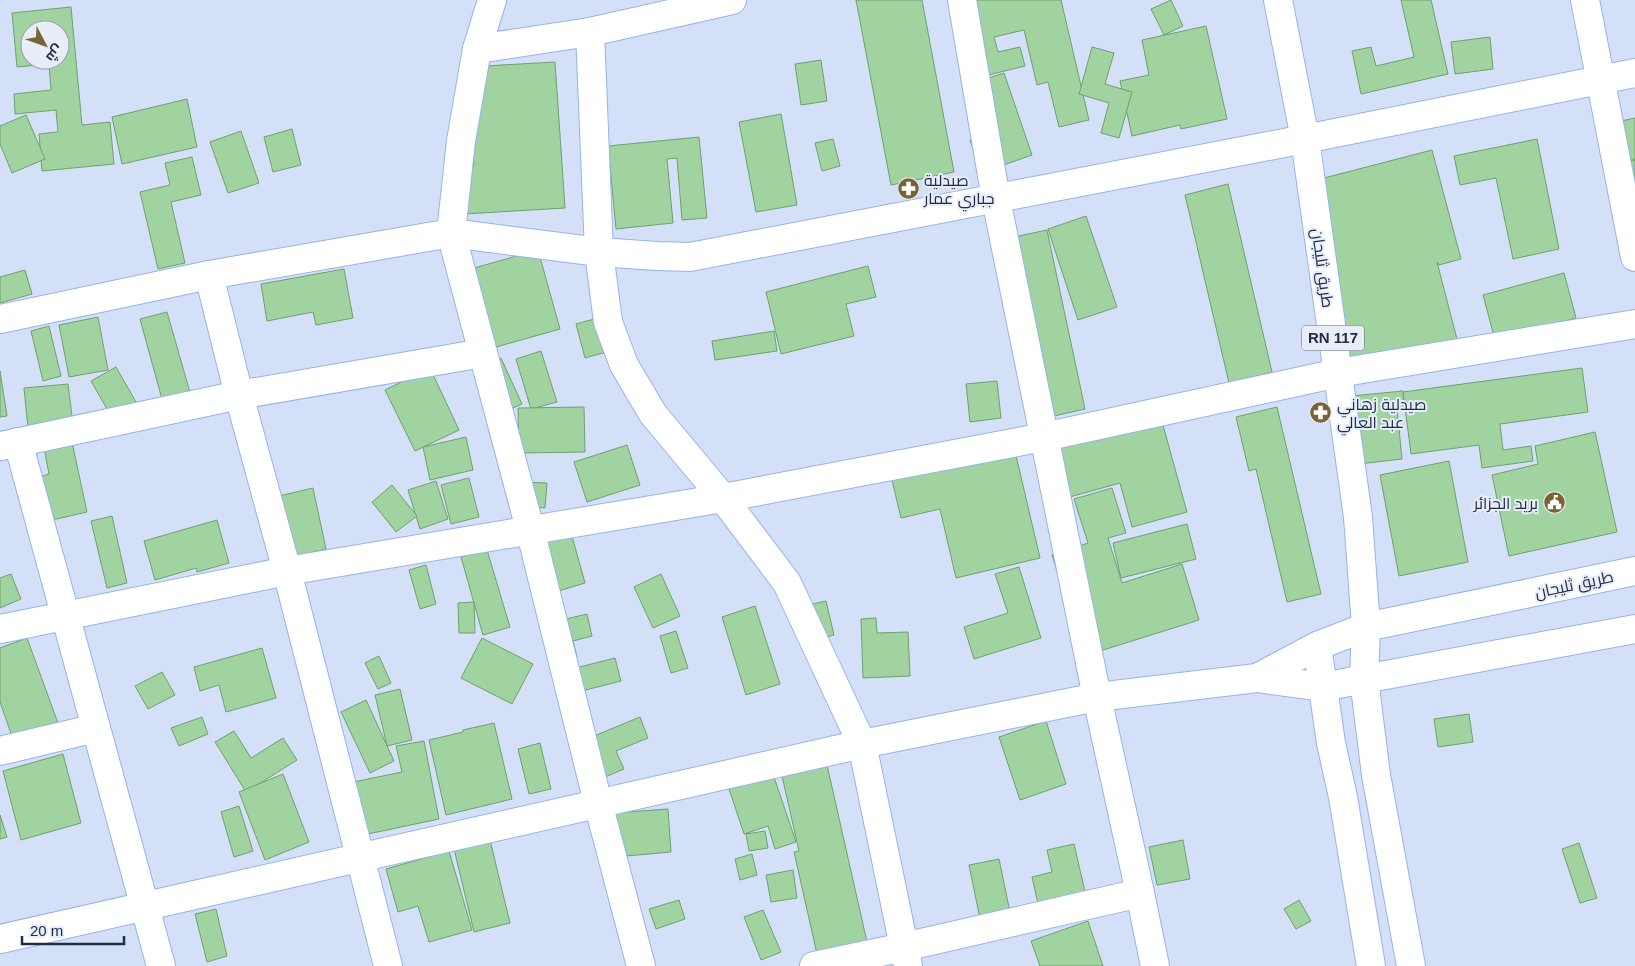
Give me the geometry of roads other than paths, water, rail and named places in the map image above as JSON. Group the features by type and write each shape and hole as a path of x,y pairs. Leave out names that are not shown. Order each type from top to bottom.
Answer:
{"street":[{"path":"492,0 477,49 461,141 451,233 530,529 598,803 641,966"},
{"path":"477,49 590,32 732,0"},
{"path":"962,0 996,198 1097,697 1155,966"},
{"name":"طريق ثليجان","path":"1278,0 1305,139 1358,517 1366,627 1364,679 1376,775 1411,966"},
{"path":"1585,0 1635,257"},
{"path":"590,32 599,252 608,322 624,365 653,414 724,498 787,583 862,744 906,957"},
{"path":"0,319 209,275 451,233 599,252 690,257 1305,139 1635,73"},
{"path":"209,275 388,966"},
{"path":"0,629 287,571 724,498 1044,437 1338,373 1635,324"},
{"path":"161,966 66,616 9,444 239,395 483,353"},
{"name":"طريق ثليجان","path":"1366,627 1635,571"},
{"path":"1256,678 1317,646 1366,627"},
{"path":"0,939 862,744 1097,697 1256,678 1323,687 1635,629"},
{"path":"1317,646 1331,743 1343,797 1371,966"},
{"path":"0,751 96,728"},
{"path":"814,966 906,957 1140,893"}],"place":[{"name":"صيدلية جباري عمار","path":"908,189"},
{"name":"صيدلية زهاني عبد العالي","path":"1321,413"},
{"name":"بريد الجزائر","path":"1554,503"}]}
